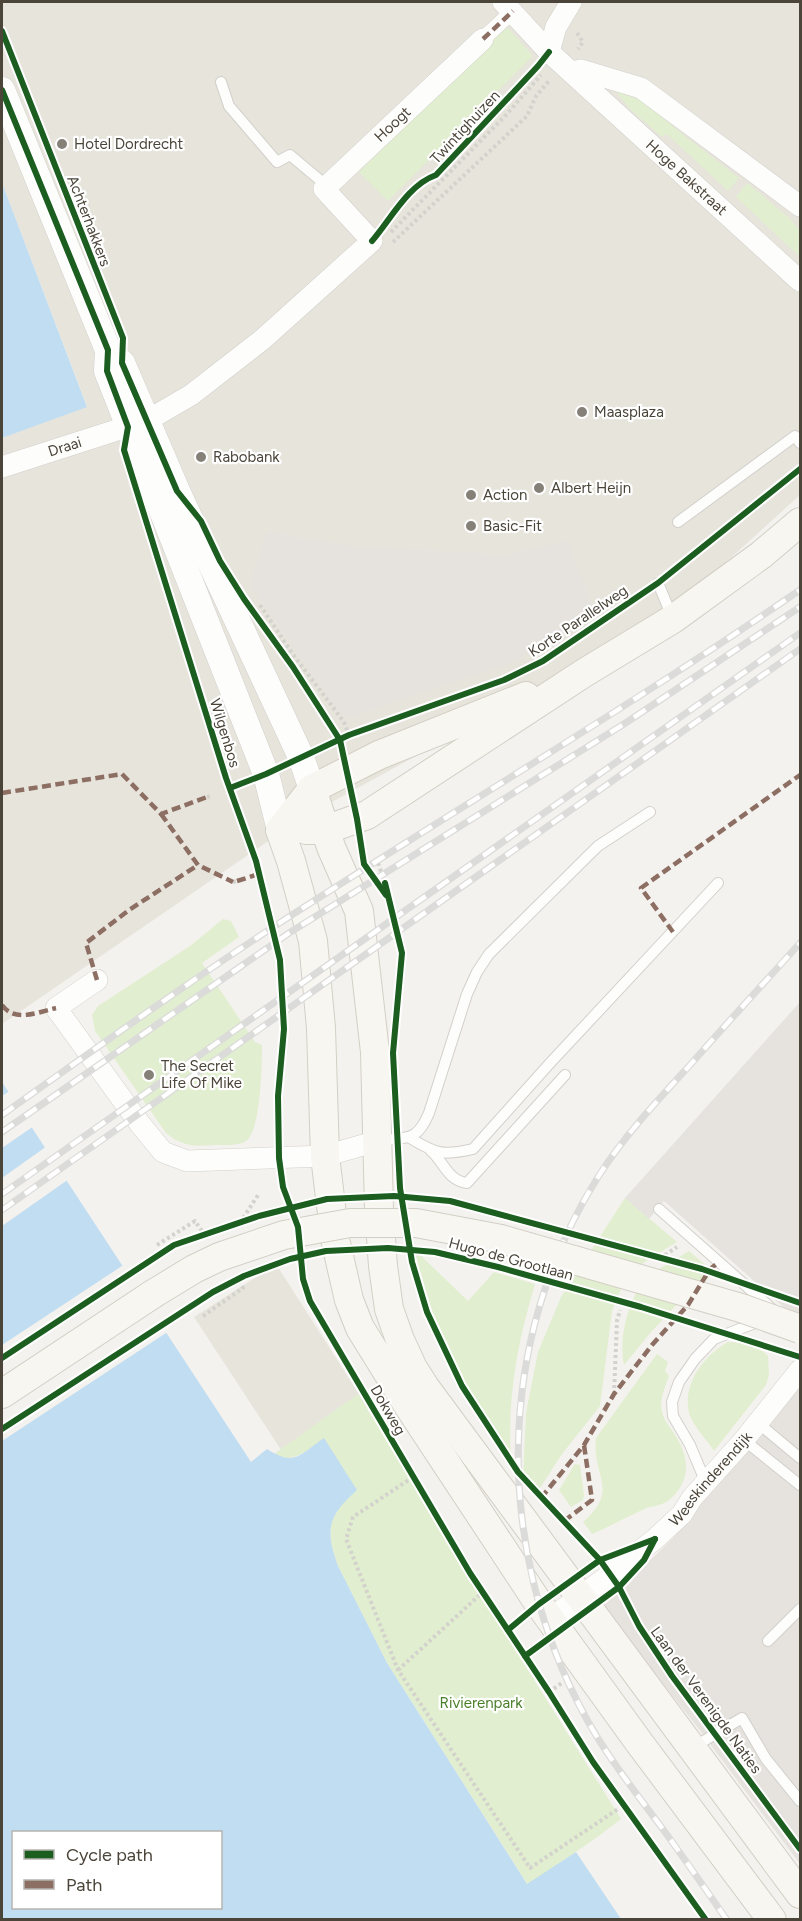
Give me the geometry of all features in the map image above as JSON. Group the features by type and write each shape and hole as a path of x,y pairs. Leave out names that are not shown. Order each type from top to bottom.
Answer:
{"main road":[{"path":"280,830 325,830 367,815 584,673 673,619 761,555 801,522"},
{"path":"280,830 312,789 379,755 584,673"},
{"path":"312,789 325,830 359,911 375,1052 383,1266 389,1309 400,1340 425,1387 801,1894"},
{"name":"Wilgenbos","path":"280,830 313,941 321,1028 325,1156"},
{"name":"Dokweg","path":"325,1156 335,1239 350,1300 360,1328 409,1407 550,1619"},
{"name":"Hugo de Grootlaan","path":"2,1394 194,1269 219,1257 284,1235 350,1223 416,1223 501,1239 741,1308 792,1325"},
{"path":"550,1619 772,1920"}],"street":[{"path":"548,60 556,27 570,2"},
{"name":"Hoge Bakstraat","path":"508,6 548,60 572,72 801,281"},
{"name":"Hoogt","path":"327,186 483,39 508,6"},
{"path":"572,72 580,69 641,88 801,206"},
{"name":"Achterhakkers","path":"2,90 108,350 107,371 138,424"},
{"path":"312,789 301,757 200,520 138,424 191,395 263,339 372,241 324,189 327,186"},
{"name":"Draai","path":"2,467 138,424"},
{"name":"Wilgenbos","path":"138,424 266,774 280,830"},
{"path":"97,980 56,1008 163,1152 187,1161 325,1156 377,1141"},
{"name":"Weeskinderendijk","path":"550,1619 655,1539 682,1514 692,1498 744,1440 800,1370"}],"lane":[{"path":"221,82 230,106 277,162 290,155 327,186"},
{"path":"678,522 795,436 801,443"},
{"path":"658,583 673,619"},
{"path":"377,1141 410,1138 423,1128 467,994 482,963 598,846 650,812"},
{"path":"431,1151 456,1153 473,1149 718,883"},
{"path":"410,1138 431,1151 456,1180 469,1182 565,1075"},
{"path":"658,1209 801,1335"},
{"path":"706,1484 690,1445 673,1416 672,1402 679,1382 695,1359 714,1339 758,1321 792,1325"},
{"path":"758,1423 801,1458"},
{"path":"744,1440 801,1485"},
{"path":"768,1641 801,1609"},
{"path":"692,1748 742,1718 766,1759 800,1801"}],"path":[{"path":"536,96 527,116 389,245 386,238 506,115 548,60"},
{"path":"254,596 292,653 344,722 349,737"},
{"path":"347,771 340,740 360,731"},
{"path":"378,863 384,887"},
{"path":"376,880 384,887"},
{"path":"239,1225 260,1193"},
{"path":"231,1225 249,1219"},
{"path":"162,1252 157,1245 195,1221 211,1243"},
{"path":"193,1238 212,1231"},
{"path":"656,1256 667,1259"},
{"path":"201,1313 243,1288 234,1272"},
{"path":"234,1282 244,1276"},
{"path":"614,1394 618,1321 621,1310"},
{"path":"407,1466 417,1485"},
{"path":"412,1477 353,1517 346,1539 399,1670 530,1868 624,1805"},
{"path":"476,1583 489,1602"},
{"path":"399,1670 483,1592"},
{"path":"543,1683 556,1702"},
{"path":"618,1797 631,1815"}],"shaded area":[{"path":"2,2 800,2 800,495 659,623 299,820 2,1024 2,438 87,406 2,183"},
{"path":"268,532 350,546 505,555 568,541 594,611 509,664 347,717 339,713 249,584"},
{"path":"800,1002 800,1317 798,1320 664,1201 649,1219 625,1198"},
{"path":"276,1264 368,1408 287,1459 194,1317"},
{"path":"800,1378 800,1864 698,1728 602,1607 673,1538"}],"green space":[{"path":"505,25 533,56 388,201 359,172"},
{"path":"611,85 644,102 739,178 728,191 667,134 662,137 630,109"},
{"path":"747,183 788,217 800,231 800,257 736,197"},
{"path":"223,919 231,921 239,937 202,963 255,1042 262,1045 260,1096 255,1124 246,1141 231,1145 194,1146 177,1141 166,1133 95,1031 92,1015 98,1006 190,946"},
{"path":"625,1198 677,1242 647,1260 625,1279 612,1311 600,1406 562,1454 538,1491 523,1476 526,1413 538,1352 561,1297"},
{"path":"414,1249 468,1301 494,1272 535,1284 515,1369 510,1435 511,1457 470,1396 451,1360 433,1313"},
{"path":"689,1251 715,1273 681,1300 624,1365 624,1329 631,1303 637,1292 652,1274"},
{"path":"728,1342 750,1345 768,1356 769,1375 766,1385 714,1451 690,1416 688,1394 691,1383 703,1363"},
{"path":"657,1354 668,1362 665,1371 669,1376 661,1407 665,1420 683,1452 686,1467 683,1482 668,1501 642,1510 592,1534 583,1522 594,1510 602,1491 597,1463 596,1438"},
{"name":"Rivierenpark","path":"358,1394 621,1819 528,1885 387,1663 338,1566 332,1544 332,1521 339,1506 356,1490 324,1439 294,1457 281,1457 274,1454"},
{"path":"575,1464 580,1465 584,1495 583,1500 571,1507 559,1490"}],"water":[{"path":"2,183 87,407 2,438"},
{"path":"2,1082 251,1462 267,1449 284,1457 297,1457 324,1438 357,1490 340,1508 331,1524 331,1542 338,1566 387,1663 527,1884 576,1852 621,1919 2,1919"}],"pier":[{"path":"11,1090 34,1126 2,1148 2,1096"},
{"path":"47,1146 69,1179 2,1226 2,1178"},
{"path":"125,1264 169,1331 2,1441 2,1345"}],"railway":[{"path":"2,1115 247,944 626,705 800,590"},
{"path":"2,1132 289,933 624,724 800,607"},
{"path":"2,1194 800,633"},
{"path":"2,1210 800,649"},
{"path":"727,1920 603,1746 585,1716 555,1651 534,1583 522,1514 518,1444 524,1375 540,1306 564,1240 598,1177 642,1119 800,943"}],"marked path":[{"path":"483,39 513,11"},
{"path":"2,793 122,774 161,814 207,797"},
{"path":"673,932 641,888 800,775"},
{"path":"161,814 198,865 233,882"},
{"path":"97,980 86,943 129,910 198,865"},
{"path":"237,881 259,874"},
{"path":"2,1005 13,1014 20,1015 56,1008"},
{"path":"541,1498 584,1445 614,1394 652,1345 688,1305 710,1269 719,1262"},
{"path":"564,1521 592,1500 584,1445"}],"cycle path":[{"path":"2,31 123,338 122,363 177,491 201,521 220,561 244,599 293,667 340,740 364,864 386,895"},
{"name":"Twintighuizen","path":"372,241 408,194 436,175 549,52"},
{"path":"2,90 108,350 107,371 128,427 124,450 226,778 256,861 280,960 284,1029 278,1096 279,1158 283,1187 298,1227 303,1279 310,1301 470,1573 593,1762 706,1920"},
{"name":"Korte Parallelweg","path":"230,788 266,774 349,735 504,680 543,661 658,583 800,469"},
{"name":"Laan der Verenigde Naties","path":"385,883 402,953 393,1053 400,1188 412,1262 427,1312 462,1386 518,1472 600,1560 619,1587 639,1626 672,1676 800,1849"},
{"path":"2,1358 174,1245 259,1216 327,1199 394,1196 450,1201 702,1269 800,1303"},
{"path":"2,1429 213,1292 244,1276 290,1259 326,1251 388,1248 435,1252 641,1307 800,1357"},
{"path":"508,1630 539,1604 600,1560 655,1539"},
{"path":"525,1656 619,1587 644,1560 655,1539"}],"place":[{"name":"Hotel Dordrecht","path":"62,144"},
{"name":"Maasplaza","path":"582,412"},
{"name":"Rabobank","path":"201,457"},
{"name":"Albert Heijn","path":"539,488"},
{"name":"Action","path":"471,495"},
{"name":"Basic-Fit","path":"471,526"},
{"name":"The Secret Life Of Mike","path":"149,1075"}]}
